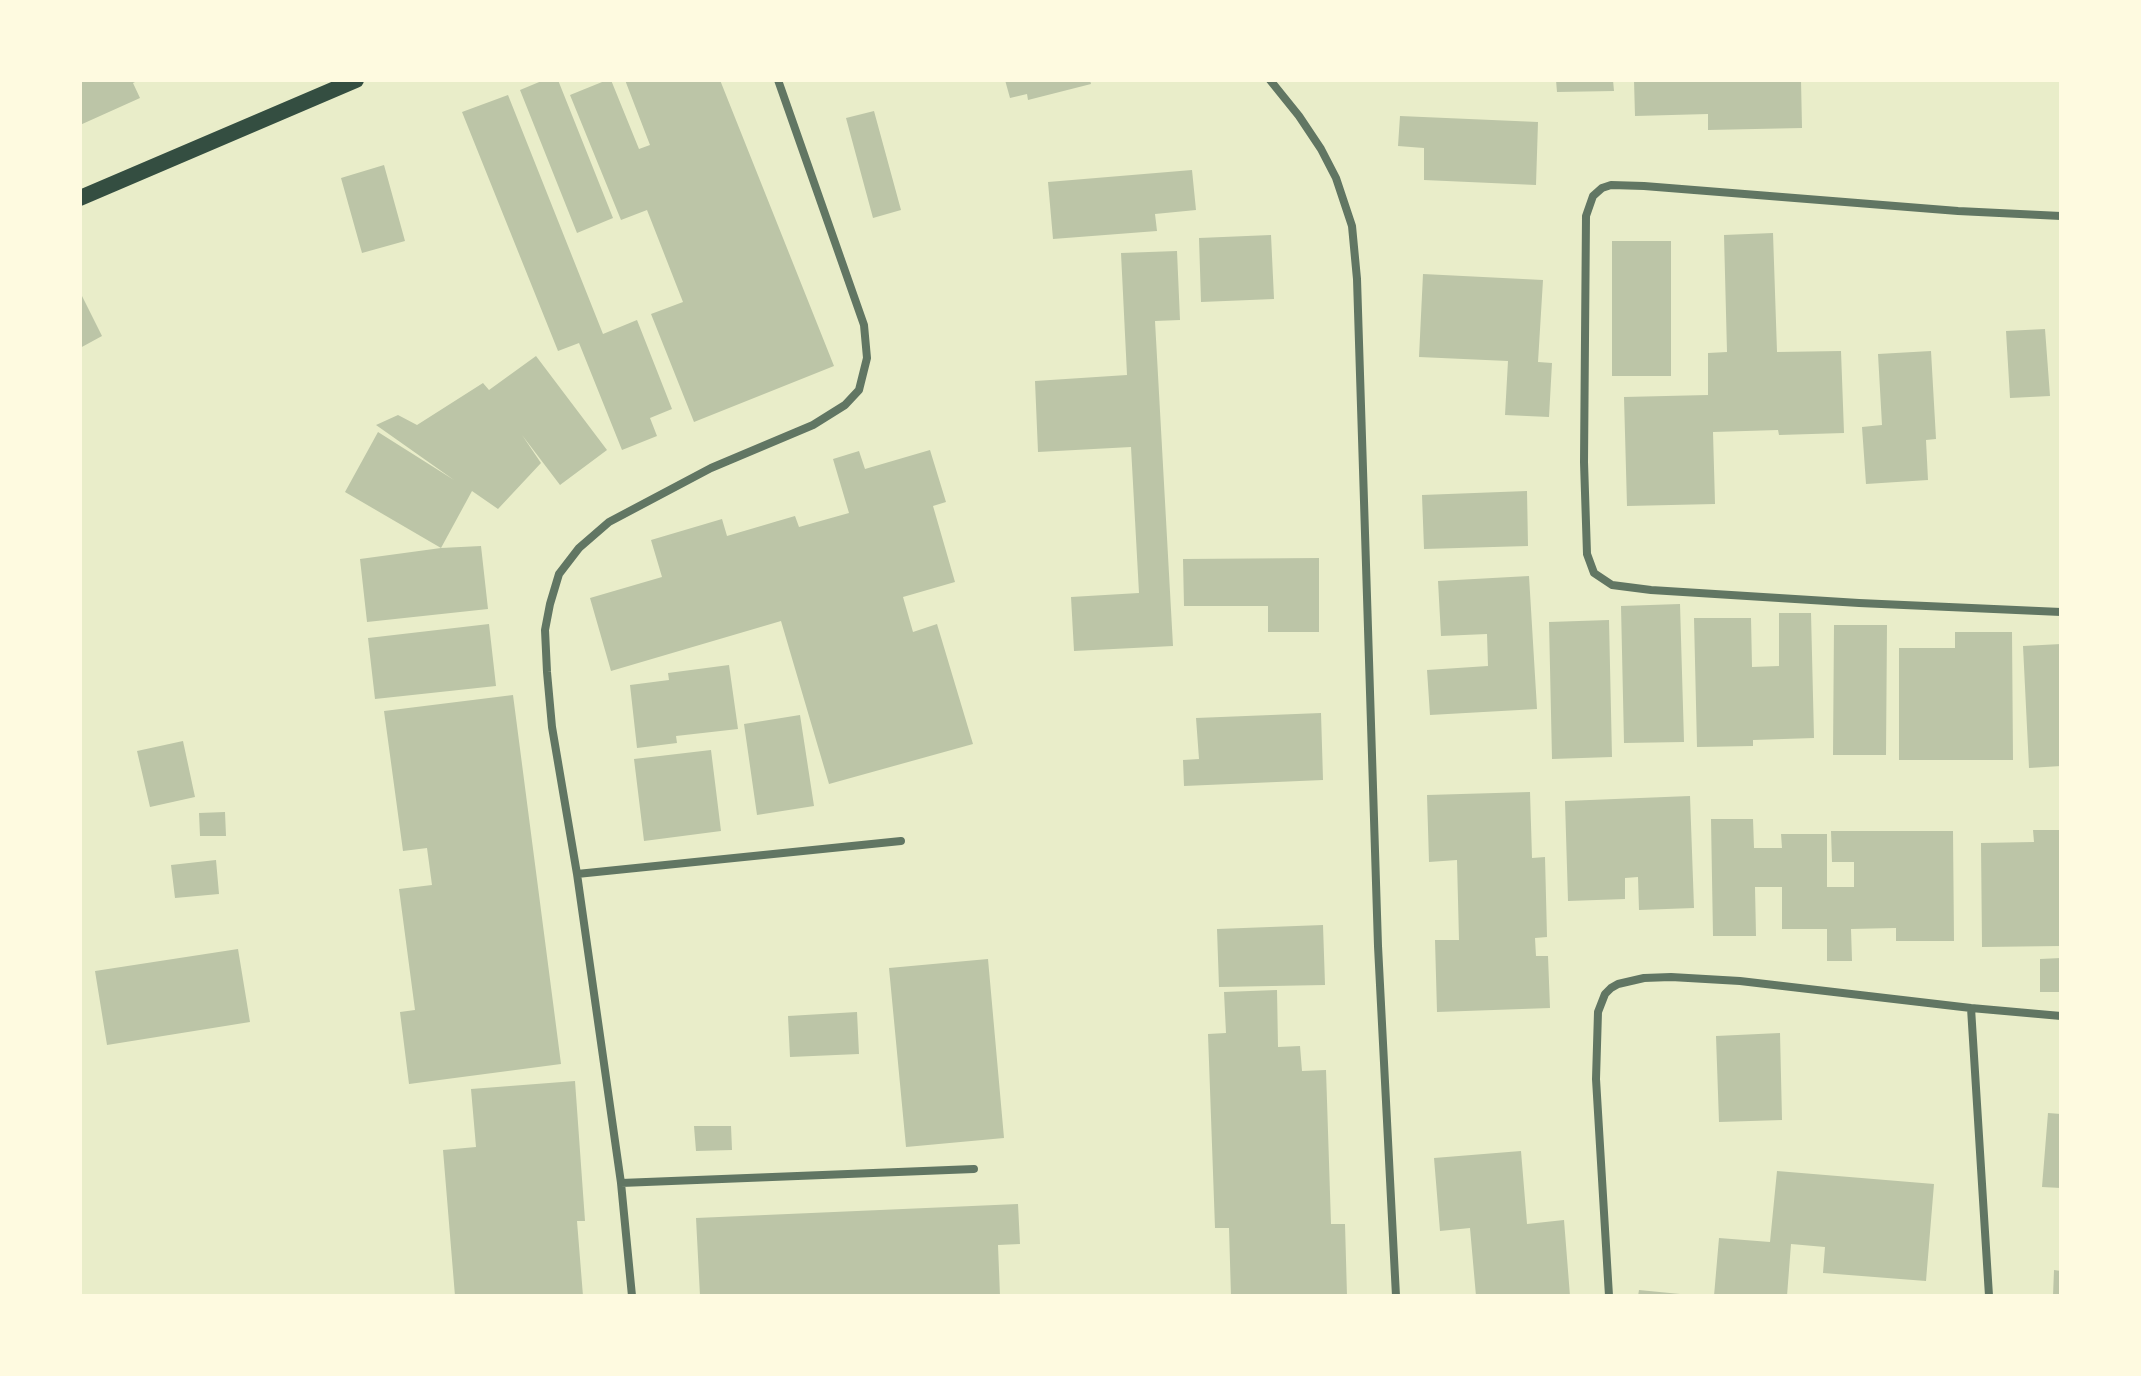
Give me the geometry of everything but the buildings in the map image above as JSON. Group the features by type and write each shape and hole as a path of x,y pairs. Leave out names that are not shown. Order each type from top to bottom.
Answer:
{"main road":[{"path":"80,198 356,80"}],"street":[{"path":"632,1296 621,1183 577,874 552,727 545,630 559,574 579,548 609,522 711,468 813,425 845,405 859,390 867,358 860,311 778,80"},
{"path":"1270,80 1321,149 1336,178 1352,226 1357,279 1377,930 1396,1296"},
{"path":"2061,216 1611,185 1596,193 1588,208 1586,234 1586,546 1594,573 1605,582 1621,587 1665,591 2061,612"},
{"path":"577,874 901,841"},
{"path":"1609,1296 1596,1079 1598,1012 1605,994 1611,988 1633,980 1671,977 1740,981 2061,1016"},
{"path":"1971,1008 1989,1296"},
{"path":"621,1183 974,1169"}]}
